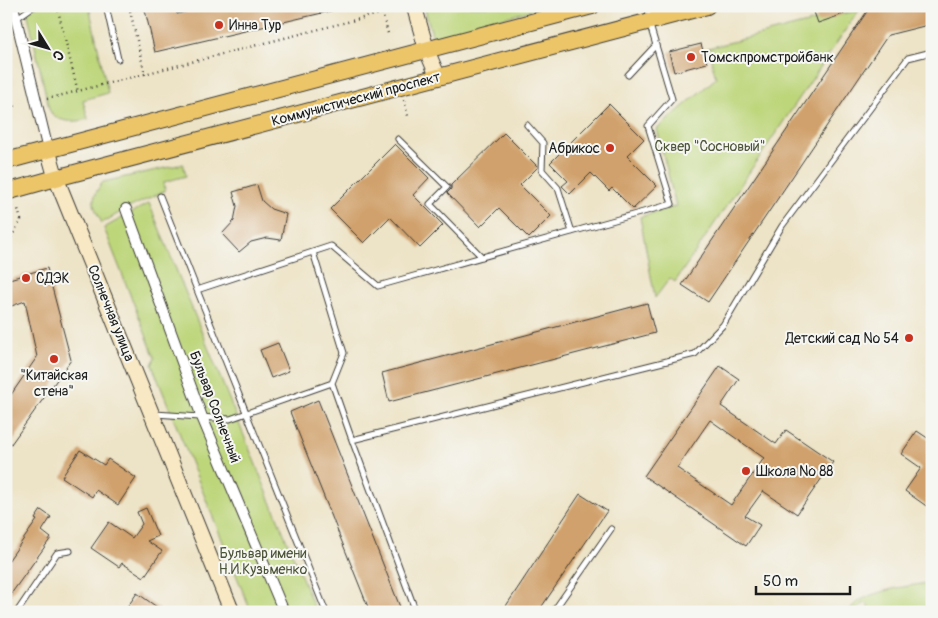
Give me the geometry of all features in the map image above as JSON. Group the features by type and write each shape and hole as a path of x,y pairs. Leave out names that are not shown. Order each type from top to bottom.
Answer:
{"main road":[{"path":"414,6 427,51 438,77"},
{"name":"Коммунистический проспект","path":"6,161 592,6"},
{"name":"Коммунистический проспект","path":"6,192 438,77 653,16 707,6"},
{"name":"Солнечная улица","path":"48,150 56,178 232,612"}],"street":[{"name":"Солнечная улица","path":"13,6 48,150"},
{"name":"Бульвар Солнечный","path":"126,209 202,417 284,612"}],"lane":[{"path":"17,18 34,6"},
{"path":"106,6 118,59"},
{"path":"197,290 331,246 378,286 672,204 648,126 672,99 656,45 653,16"},
{"path":"628,75 656,45"},
{"path":"352,440 695,354 723,325 782,226 908,58 932,52"},
{"path":"527,125 543,143 542,170 558,188 572,232"},
{"path":"398,139 447,187 430,204 482,257"},
{"path":"160,196 326,612"},
{"path":"313,252 344,354 332,383 416,612"},
{"path":"152,414 230,419 332,383"},
{"path":"553,612 611,529"},
{"path":"16,612 57,553 70,551"}],"path":[{"path":"57,6 78,92"},
{"path":"129,6 145,75"},
{"path":"382,6 382,13 389,37"},
{"path":"45,100 382,13"},
{"path":"403,96 408,116"},
{"path":"10,108 16,106"},
{"path":"6,246 21,220 18,209"}],"green space":[{"path":"26,6 89,6 108,93 83,100 88,119 62,120 53,116 49,109"},
{"path":"424,6 545,6 433,38"},
{"name":"Сквер \"Сосновый\"","path":"859,10 675,282 670,278 655,298 640,217 676,206 657,129 716,78 708,48"},
{"path":"183,164 186,176 164,182 165,191 126,209 102,223 96,212 94,198 103,182"},
{"name":"Бульвар имени Н.И.Кузьменко","path":"149,203 316,612 251,612 152,365 155,358 104,228"},
{"path":"932,582 932,612 870,612 867,603 861,605 854,612 848,612 854,605 874,594"}],"building":[{"path":"144,6 175,6 177,14 211,6 335,6 335,10 155,52"},
{"path":"832,6 841,6 844,14 818,23 814,12"},
{"path":"883,6 932,6 932,24 888,35 708,302 682,285 868,10"},
{"path":"701,44 707,63 674,72 669,52"},
{"path":"609,104 644,139 627,156 657,186 633,209 612,188 609,191 591,173 570,194 562,186 568,181 550,163"},
{"path":"504,133 538,167 520,185 551,216 529,238 499,208 480,227 447,193 451,189 451,185"},
{"path":"395,144 429,178 413,195 443,225 420,248 390,217 364,243 330,209"},
{"path":"257,185 262,201 271,209 286,214 281,240 267,238 251,242 239,252 222,234 234,221 237,206 233,192"},
{"name":"\"Китайская стена\"","path":"47,268 71,360 6,451 6,402 37,357 25,301 6,308 6,280"},
{"path":"647,303 655,333 389,402 382,373"},
{"path":"278,343 289,371 271,378 260,350"},
{"path":"720,366 739,379 721,406 776,444 786,430 833,462 797,514 763,491 745,516 760,525 746,546 644,476","holes":["710,420 764,458 731,505 677,468"]},
{"path":"318,400 402,612 370,612 290,412"},
{"path":"917,431 932,441 932,510 905,491 921,468 901,454"},
{"path":"80,450 104,465 108,459 136,478 118,505 96,490 92,497 62,477"},
{"path":"580,494 607,511 538,612 502,612"},
{"path":"146,508 158,536 147,541 162,551 144,577 122,563 119,567 91,548 109,522 132,538 142,524 137,512"},
{"path":"41,510 51,517 42,531 51,538 6,601 6,564 37,520 35,519"},
{"path":"137,593 164,612 124,612"}],"place":[{"name":"Инна Тур","path":"219,25"},
{"name":"Томскпромстройбанк","path":"691,57"},
{"name":"Абрикос","path":"610,148"},
{"name":"СДЭК","path":"26,278"},
{"name":"Детский сад № 54","path":"909,338"},
{"name":"\"Китайская стена\"","path":"54,359"},
{"name":"Школа № 88","path":"746,471"}]}
